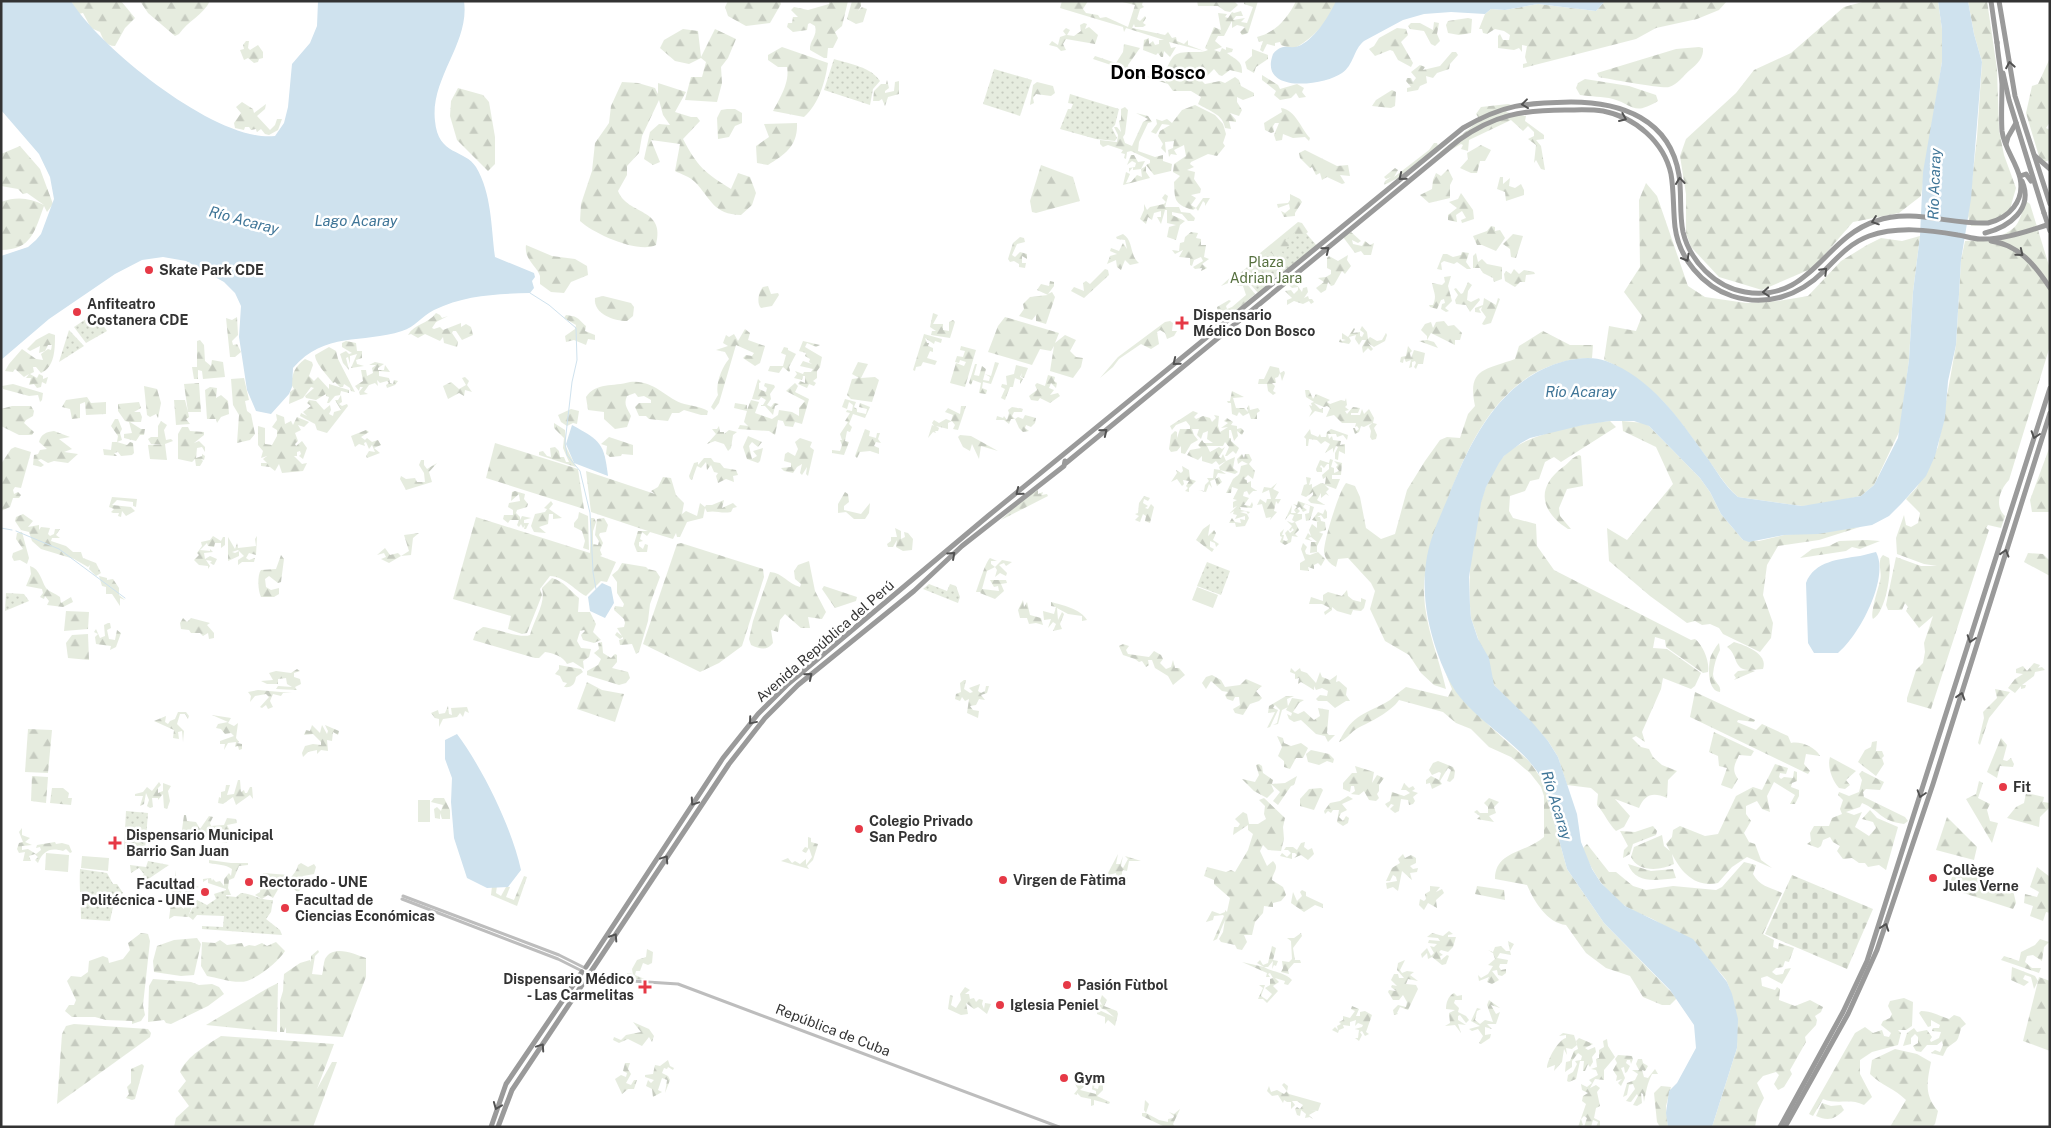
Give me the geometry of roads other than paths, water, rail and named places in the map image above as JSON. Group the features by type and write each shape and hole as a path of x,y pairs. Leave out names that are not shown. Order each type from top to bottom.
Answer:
{"highway":[{"path":"1991,1 2009,100 2050,231"},
{"path":"1999,1 2018,106 2050,204"},
{"path":"1985,233 2004,227 2019,214 2024,195 2024,186 2007,142 2003,137 1997,42"},
{"path":"2009,100 2018,106"},
{"path":"2002,112 2004,104 2009,100"},
{"path":"1574,111 1579,106 1575,102"},
{"name":"Avenida República del Perú","path":"491,1127 507,1084 721,761 758,714 788,684 908,584 1463,128 1503,108 1530,103 1575,102 1606,104 1624,108 1644,119 1659,133 1675,160 1679,173 1683,232 1699,265 1725,285 1753,292 1771,292 1785,288 1805,278 1857,229 1876,220 1898,216 1972,223 1995,222 2012,210 2019,196 2020,176"},
{"name":"Avenida República del Perú","path":"498,1127 513,1089 591,975 637,901 728,765 758,725 798,685 914,590 962,546 1064,465 1476,128 1512,114 1534,110 1601,111 1617,115 1634,123 1656,142 1670,173 1675,228 1680,248 1694,270 1716,288 1741,299 1763,300 1779,298 1800,290 1812,282 1842,253 1859,240 1876,234 1894,230 1920,231 1978,239 2007,237 2050,224"},
{"path":"2007,142 2020,113"},
{"path":"2007,142 2015,136 2021,140"},
{"path":"1441,145 1439,150 1445,152"},
{"path":"2033,153 2050,169"},
{"path":"2020,176 2022,174 2028,175 2035,185"},
{"path":"1343,225 1349,226 1348,232"},
{"path":"1978,239 2002,243 2016,249 2025,256 2050,288"},
{"path":"1836,247 1835,254 1842,253"},
{"path":"1216,330 1215,336 1220,337"},
{"path":"1780,1127 1843,1012 1872,946 2050,388"},
{"path":"1785,1127 1852,1006 1878,950 1934,784 2050,413"},
{"path":"1058,460 1064,465"},
{"path":"1058,460 1057,466 1064,465"},
{"path":"908,584 915,584 914,590"},
{"path":"721,761 727,759 728,765"},
{"path":"631,898 637,896 637,901"},
{"path":"584,969 584,975 591,975"},
{"path":"507,1084 507,1090 513,1089"}],"main road":[{"path":"402,898 584,969"},
{"name":"República de Cuba","path":"591,975 678,984 1059,1127"}],"water":[{"name":"Lago Acaray","path":"1,1 71,1 86,21 107,43 162,89 193,109 223,124 251,134 275,136 284,123 288,107 292,64 310,43 317,26 318,1 464,1 461,31 438,90 435,105 437,132 446,146 471,161 481,177 488,199 495,257 534,273 535,277 532,281 534,288 530,293 493,295 457,301 434,310 411,327 402,331 387,335 344,340 318,348 305,356 293,368 292,387 289,394 271,414 256,411 247,390 239,337 241,306 235,293 224,282 186,261 163,257 142,260 115,274 49,319 1,360 1,256 28,247 36,240 41,234 54,199 50,177 39,154 1,110"},
{"path":"1336,1 1605,1 1596,11 1538,4 1505,10 1491,9 1485,14 1451,12 1424,14 1403,20 1364,41 1346,70 1333,78 1308,83 1295,83 1283,81 1275,76 1271,67 1273,54 1280,48 1297,47 1312,37 1322,26"},
{"name":"Río Acaray","path":"1938,1 1968,1 1974,34 1982,62 1971,199 1961,260 1956,345 1948,381 1945,418 1935,456 1926,476 1902,503 1889,516 1872,525 1818,534 1784,535 1749,542 1743,540 1721,514 1710,492 1700,478 1649,426 1634,421 1610,421 1583,425 1530,438 1521,443 1504,456 1499,463 1486,487 1481,503 1469,577 1470,606 1471,618 1478,639 1489,658 1494,685 1531,721 1548,741 1558,757 1577,814 1581,842 1592,869 1601,883 1625,906 1693,939 1727,982 1732,994 1738,1019 1737,1048 1712,1127 1668,1127 1666,1113 1669,1091 1677,1083 1696,1048 1694,1025 1670,990 1604,923 1567,869 1543,781 1535,768 1466,704 1450,683 1437,652 1428,619 1425,597 1427,554 1435,528 1467,453 1491,413 1523,381 1543,369 1575,359 1601,359 1622,368 1650,388 1674,413 1724,483 1738,497 1802,506 1861,496 1874,485 1898,438 1909,360 1913,292 1920,236 1923,172 1942,62 1942,29"},
{"path":"572,425 595,439 599,444 605,456 608,476 574,463 566,444"},
{"path":"1876,552 1879,563 1879,576 1876,591 1855,634 1838,653 1814,653 1808,643 1806,583 1810,576 1815,570 1829,562"},
{"path":"602,583 611,587 614,603 605,618 590,611 588,597"},
{"path":"457,734 477,764 495,799 517,854 521,870 508,887 487,888 467,878 454,838 451,802 452,778 445,759 445,740"}],"waterway":[{"path":"530,293 549,305 576,328 577,360 572,382 565,443 567,455 580,471 590,513 593,572 596,589"},
{"path":"1,528 12,530"},
{"path":"16,531 59,549 125,598"}],"place":[{"name":"Skate Park CDE","path":"149,270"},
{"name":"Anfiteatro Costanera CDE","path":"77,312"},
{"name":"Dispensario Médico Don Bosco","path":"1182,323"},
{"name":"Fit","path":"2003,787"},
{"name":"Colegio Privado San Pedro","path":"859,829"},
{"name":"Dispensario Municipal Barrio San Juan","path":"115,843"},
{"name":"Collège Jules Verne","path":"1933,878"},
{"name":"Vìrgen de Fàtima","path":"1003,880"},
{"name":"Rectorado - UNE","path":"249,882"},
{"name":"Facultad Politécnica - UNE","path":"205,892"},
{"name":"Facultad de Ciencias Económicas","path":"285,908"},
{"name":"Pasión Fùtbol","path":"1067,985"},
{"name":"Dispensario Médico - Las Carmelitas","path":"645,987"},
{"name":"Iglesia Peniel","path":"1000,1005"},
{"name":"Gym","path":"1064,1078"}],"district":[{"name":"Don Bosco","path":"1158,72"}],"park label":[{"name":"Plaza Adrian Jara","path":"1266,270"}]}
